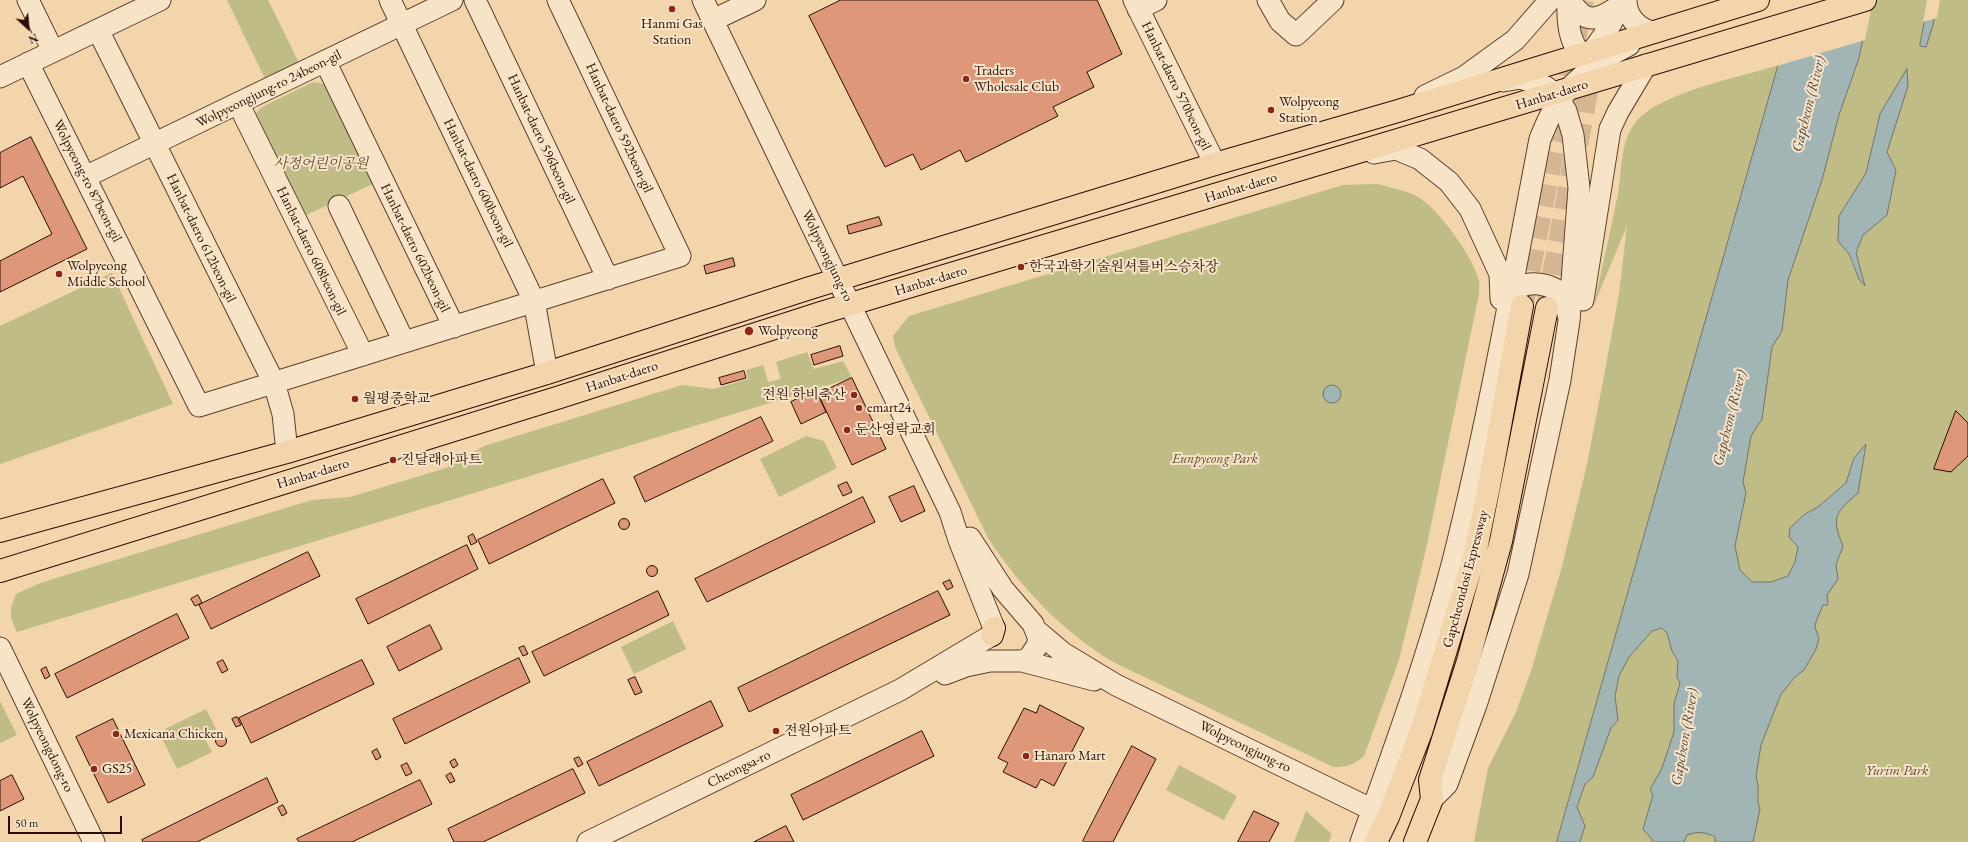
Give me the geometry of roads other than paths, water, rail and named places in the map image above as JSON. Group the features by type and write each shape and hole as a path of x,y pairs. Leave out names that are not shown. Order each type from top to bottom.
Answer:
{"main road":[{"path":"1398,111 1489,83 1588,57 1654,31 1758,0"},
{"name":"Hanbat-daero","path":"0,571 545,402 850,304 1865,0"},
{"name":"Hanbat-daero","path":"0,531 287,452 547,373 838,279 1215,164 1398,111"},
{"name":"Gapcheondosi Expressway","path":"1376,842 1388,817 1421,732 1475,554 1490,486 1515,303"},
{"name":"Gapcheondosi Expressway","path":"1432,799 1430,780 1468,661 1501,541 1547,308"},
{"path":"1415,842 1432,799"}],"street":[{"path":"28,0 53,52"},
{"path":"0,77 160,0"},
{"name":"Hanbat-daero 600beon-gil","path":"390,0 534,302 547,373"},
{"name":"Wolpyeongjung-ro 24beon-gil","path":"85,177 452,0"},
{"name":"Hanbat-daero 596beon-gil","path":"475,0 608,279"},
{"name":"Hanbat-daero 592beon-gil","path":"558,0 680,256 608,279"},
{"name":"Wolpyeongjung-ro","path":"703,0 950,512"},
{"path":"713,20 755,0"},
{"path":"1268,0 1280,21 1296,35 1333,0"},
{"path":"1398,111 1464,76 1515,40 1550,0"},
{"path":"1569,0 1583,17 1591,18 1600,17 1622,2"},
{"path":"1569,0 1568,16 1570,31 1576,49 1588,57 1643,66 1610,129 1581,309 1569,321"},
{"path":"1622,2 1627,13 1643,30 1654,31"},
{"path":"1515,303 1540,139 1557,93 1588,57 1610,26 1622,2"},
{"name":"Hanbat-daero 570beon-gil","path":"1142,3 1215,164"},
{"name":"Hanbat-daero 612beon-gil","path":"98,30 274,383 282,414 287,452"},
{"name":"Hanbat-daero 602beon-gil","path":"325,62 454,327"},
{"name":"Wolpyeong-ro 87beon-gil","path":"28,63 199,406 274,383"},
{"path":"1432,799 1447,784 1476,705 1518,574 1560,380 1569,321 1579,188 1574,134 1566,111 1557,93 1520,78 1489,83"},
{"name":"Hanbat-daero 608beon-gil","path":"238,103 363,355"},
{"path":"1332,160 1396,149 1420,159 1449,182 1470,209 1500,274 1502,335"},
{"path":"339,206 404,342"},
{"path":"274,383 608,279"},
{"path":"1361,842 1411,703 1453,561 1502,335 1515,303 1519,287 1533,284 1558,290 1565,300 1569,321"},
{"path":"950,512 1003,589 1032,625 1038,639 1034,653 1014,661 995,651 993,632 950,512"},
{"path":"911,684 993,632 1006,617 1021,616 1063,653 1116,685"},
{"name":"Wolpyeongdong-ro","path":"0,648 94,842"},
{"path":"911,684 937,678 966,666 990,661 1014,661 1116,685"},
{"name":"Cheongsa-ro","path":"588,842 911,684"},
{"name":"Wolpyeongjung-ro","path":"1116,685 1373,810"}],"water":[{"name":"Gapcheon (River)","path":"1797,0 1871,0 1859,58 1839,115 1822,180 1788,280 1782,331 1772,347 1762,419 1751,436 1743,482 1746,493 1735,546 1740,570 1752,582 1771,582 1788,576 1795,562 1798,547 1789,537 1790,528 1805,514 1818,507 1846,483 1854,458 1866,444 1858,493 1844,506 1837,516 1837,528 1843,546 1836,565 1838,579 1827,595 1828,605 1823,605 1816,622 1815,627 1819,639 1816,649 1804,670 1795,677 1781,694 1761,745 1756,776 1758,785 1758,803 1760,809 1753,842 1715,842 1715,837 1705,833 1695,833 1687,835 1684,842 1652,842 1652,839 1643,829 1653,795 1650,789 1662,768 1674,732 1674,704 1680,683 1677,677 1678,661 1672,651 1667,633 1662,628 1652,631 1629,657 1619,676 1615,696 1618,720 1611,728 1593,777 1585,784 1577,807 1585,826 1580,842 1557,842"},
{"path":"1929,0 1938,0 1933,25 1926,47 1920,46"},
{"path":"1907,69 1908,86 1887,152 1896,170 1887,215 1863,235 1856,253 1865,286 1859,279 1849,254 1838,241 1839,216 1866,173 1880,114"},
{"path":"1332,385 1338,388 1341,394 1338,400 1332,403 1326,400 1323,394 1326,388"}],"tunnel":[{"path":"1523,303 1583,0"},
{"path":"1547,307 1592,65"}],"place":[{"name":"Hanmi Gas Station","path":"672,9"},
{"name":"Traders Wholesale Club","path":"966,79"},
{"name":"Wolpyeong Station","path":"1271,110"},
{"name":"한국과학기술원셔틀버스승차장","path":"1021,267"},
{"name":"Wolpyeong Middle School","path":"59,274"},
{"name":"Wolpyeong","path":"749,331"},
{"name":"전원 하비축산","path":"854,395"},
{"name":"월평중학교","path":"355,399"},
{"name":"emart24","path":"859,408"},
{"name":"둔산영락교회","path":"847,430"},
{"name":"진달래아파트","path":"393,460"},
{"name":"전원아파트","path":"776,731"},
{"name":"Mexicana Chicken","path":"116,734"},
{"name":"Hanaro Mart","path":"1026,756"},
{"name":"GS25","path":"94,769"}],"park label":[{"name":"사정어린이공원","path":"321,164"},
{"name":"Eunpyeong Park","path":"1215,459"},
{"name":"Yurim Park","path":"1897,771"}]}
